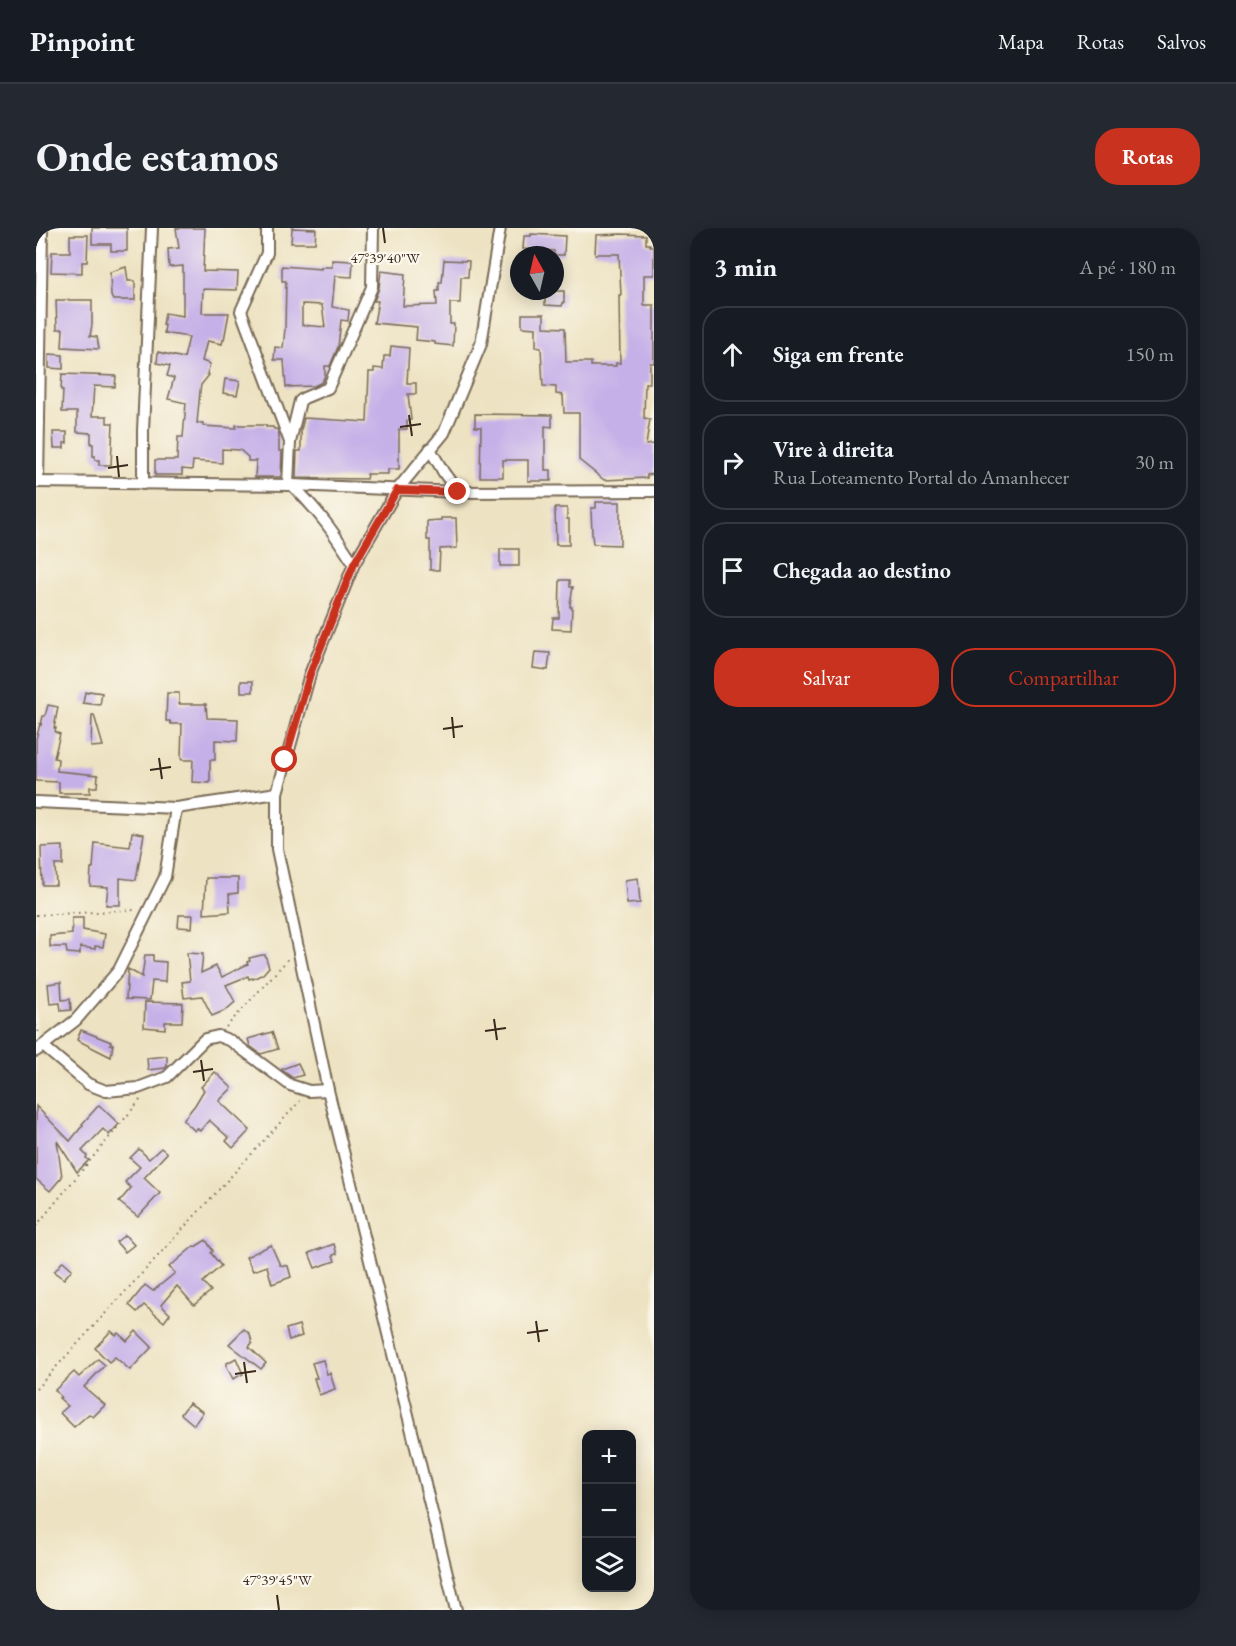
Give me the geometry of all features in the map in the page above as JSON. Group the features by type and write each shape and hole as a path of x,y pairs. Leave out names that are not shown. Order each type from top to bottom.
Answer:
{"street":[{"path":"42,228 37,482 290,485 458,492 654,491"},
{"path":"143,484 143,431 152,228"},
{"path":"267,228 267,254 241,312 291,442"},
{"path":"354,564 330,526 290,485 291,442 300,401 328,388 372,286 373,228"},
{"path":"456,1610 328,1090 277,849 277,793 310,674 354,564 397,490 444,433 481,344 500,228"},
{"path":"430,449 458,492"},
{"path":"36,802 176,808 277,793"},
{"path":"176,808 165,877 119,970 76,1020 40,1049 87,1084 106,1091 138,1088 167,1077 205,1040 218,1036 231,1041 290,1084 309,1091 328,1090"}],"path":[{"path":"36,915 149,909"},
{"path":"218,1036 298,949"},
{"path":"36,1389 309,1091"},
{"path":"36,1226 141,1099"}],"building":[{"path":"92,228 127,228 127,251 111,251 111,244 92,244"},
{"path":"176,228 205,228 203,271 238,272 237,290 203,289 202,313 229,313 222,344 207,341 202,361 210,364 207,374 209,375 201,385 197,423 203,423 203,426 236,428 236,425 266,425 266,427 277,429 279,451 282,451 281,477 255,477 256,461 248,461 248,457 240,450 222,449 222,463 193,461 192,470 182,469 182,475 155,475 155,460 177,460 178,437 183,437 186,403 168,399 174,378 167,376 170,366 157,363 158,352 184,358 189,337 164,333 165,325 163,325 165,313 183,316 183,266 169,267 168,249 179,248"},
{"path":"292,228 316,229 315,243 291,243"},
{"path":"531,234 565,236 564,255 564,246 523,246 524,236 531,236"},
{"path":"70,235 88,235 87,262 82,262 82,273 51,272 52,252 70,252"},
{"path":"596,235 646,235 646,244 654,246 654,275 644,275 644,305 654,305 654,363 650,363 650,383 645,383 644,418 650,419 646,445 654,444 654,474 647,475 647,478 604,480 579,460 579,413 564,413 563,395 556,394 556,387 543,386 541,348 536,347 536,328 522,327 522,314 544,314 544,327 565,328 566,362 591,362 591,366 616,366 616,363 620,363 619,254 595,254"},
{"path":"332,260 353,261 352,277 335,276 332,307 349,310 348,321 341,320 338,347 330,366 325,366 322,382 314,386 286,387 284,360 274,360 275,347 283,348 285,329 286,281 282,281 282,266 321,269 321,267 332,267","holes":["302,304 322,305 325,327 302,325"]},
{"path":"444,260 469,261 468,277 461,277 460,303 450,303 450,324 454,324 453,346 416,340 417,327 374,323 378,301 374,301 379,288 381,271 405,274 403,306 437,305 436,291 439,291 439,282 442,282"},
{"path":"126,267 128,281 135,281 135,300 113,300 110,272"},
{"path":"56,300 92,300 90,336 97,337 99,349 62,347 63,329 57,329"},
{"path":"545,300 564,300 562,306 545,305"},
{"path":"391,346 409,348 407,383 416,383 416,394 408,394 411,420 407,421 407,429 399,429 399,469 388,469 388,474 367,474 366,479 296,478 297,451 301,451 301,430 304,418 367,422 369,372 374,372 374,368 383,369 384,356 390,356"},
{"path":"49,354 63,355 63,369 49,368"},
{"path":"62,374 116,376 115,387 94,386 92,416 107,416 107,423 113,423 111,465 99,465 99,460 95,460 91,433 77,432 77,412 62,412"},
{"path":"225,379 240,381 237,395 223,393"},
{"path":"475,414 552,415 552,427 545,426 545,470 551,470 551,481 528,481 528,460 503,460 503,477 480,477 481,427 475,427"},
{"path":"53,432 67,432 67,443 64,443 64,448 54,448"},
{"path":"596,502 620,502 620,545 593,544 591,508 596,508"},
{"path":"555,508 567,508 569,545 556,545"},
{"path":"441,518 456,518 457,548 440,549 439,570 430,570 430,540 427,540 427,521 441,520"},
{"path":"500,549 519,549 519,566 500,566"},
{"path":"560,580 570,580 570,587 573,587 570,604 572,607 571,630 552,629 553,618 559,618"},
{"path":"535,652 550,653 548,670 533,668"},
{"path":"241,681 253,681 253,692 241,692"},
{"path":"85,692 102,693 100,705 83,703"},
{"path":"167,693 179,693 179,704 206,704 207,718 238,719 237,741 215,740 215,760 210,760 210,783 192,782 193,760 182,760 181,758 182,724 171,724 170,721 166,721"},
{"path":"48,705 58,707 54,728 56,728 55,732 60,734 54,758 58,759 57,771 98,775 97,787 90,787 90,793 59,793 59,782 36,781 36,739"},
{"path":"92,715 94,715 103,746 91,747"},
{"path":"132,832 144,834 136,880 120,878 120,905 106,905 108,887 90,886 95,843 130,847"},
{"path":"63,846 63,865 55,865 56,885 42,885 41,847"},
{"path":"206,878 238,878 238,893 229,894 230,912 204,914"},
{"path":"638,878 640,903 627,904 625,880"},
{"path":"179,915 193,915 192,928 178,927"},
{"path":"72,918 83,918 83,930 105,934 103,947 95,946 95,949 80,947 80,954 67,953 66,947 50,947 50,936 72,934"},
{"path":"187,953 203,954 201,973 216,966 222,977 248,964 249,958 262,955 265,955 269,967 263,974 253,979 249,979 248,976 226,985 235,1002 226,1010 212,1016 202,996 184,998 182,982 190,981"},
{"path":"145,955 153,955 153,961 166,962 165,982 152,981 150,1000 126,999 128,969 142,977"},
{"path":"61,982 62,1000 70,999 71,1010 61,1011 60,1003 50,1004 48,984"},
{"path":"145,1002 183,1003 182,1022 165,1022 165,1029 144,1027"},
{"path":"81,1030 111,1042 110,1044 113,1044 111,1057 77,1040"},
{"path":"272,1032 278,1049 261,1054 250,1046 248,1039"},
{"path":"167,1056 165,1068 148,1070 147,1058"},
{"path":"298,1063 303,1075 293,1078 282,1070 282,1069"},
{"path":"215,1072 232,1088 219,1101 250,1130 233,1148 226,1141 229,1138 209,1120 200,1131 197,1128 195,1131 183,1120 204,1090 201,1087"},
{"path":"99,1105 119,1124 109,1135 103,1129 82,1151 89,1160 77,1172 57,1141 62,1177 50,1191 36,1179 36,1106 70,1141"},
{"path":"161,1148 167,1153 144,1178 160,1193 138,1217 119,1202 131,1188 125,1182 140,1167 130,1158 139,1149 149,1159"},
{"path":"125,1235 134,1245 125,1252 116,1242"},
{"path":"206,1240 213,1251 211,1253 221,1266 203,1282 211,1291 194,1305 177,1286 161,1305 170,1314 164,1322 144,1305 137,1312 129,1305 145,1285 153,1291 175,1273 169,1267 194,1246"},
{"path":"334,1244 337,1254 333,1255 335,1261 315,1268 309,1253"},
{"path":"271,1245 280,1265 288,1266 291,1277 272,1284 267,1266 253,1271 246,1257"},
{"path":"63,1261 72,1269 64,1279 54,1272"},
{"path":"299,1325 302,1336 289,1340 286,1329"},
{"path":"244,1329 250,1334 252,1343 249,1347 266,1363 261,1369 229,1344"},
{"path":"111,1331 116,1335 118,1333 127,1341 136,1331 152,1347 130,1370 115,1357 109,1362 95,1348"},
{"path":"236,1358 243,1374 233,1379 227,1363"},
{"path":"98,1359 105,1365 84,1387 105,1405 93,1417 89,1414 74,1427 60,1413 68,1406 59,1398 61,1397 55,1390 74,1372 79,1377"},
{"path":"323,1360 335,1389 319,1395 312,1363"},
{"path":"189,1403 203,1412 194,1425 181,1414"}],"route":[{"path":"285,760 310,674 354,564 397,490 458,492"}]}
